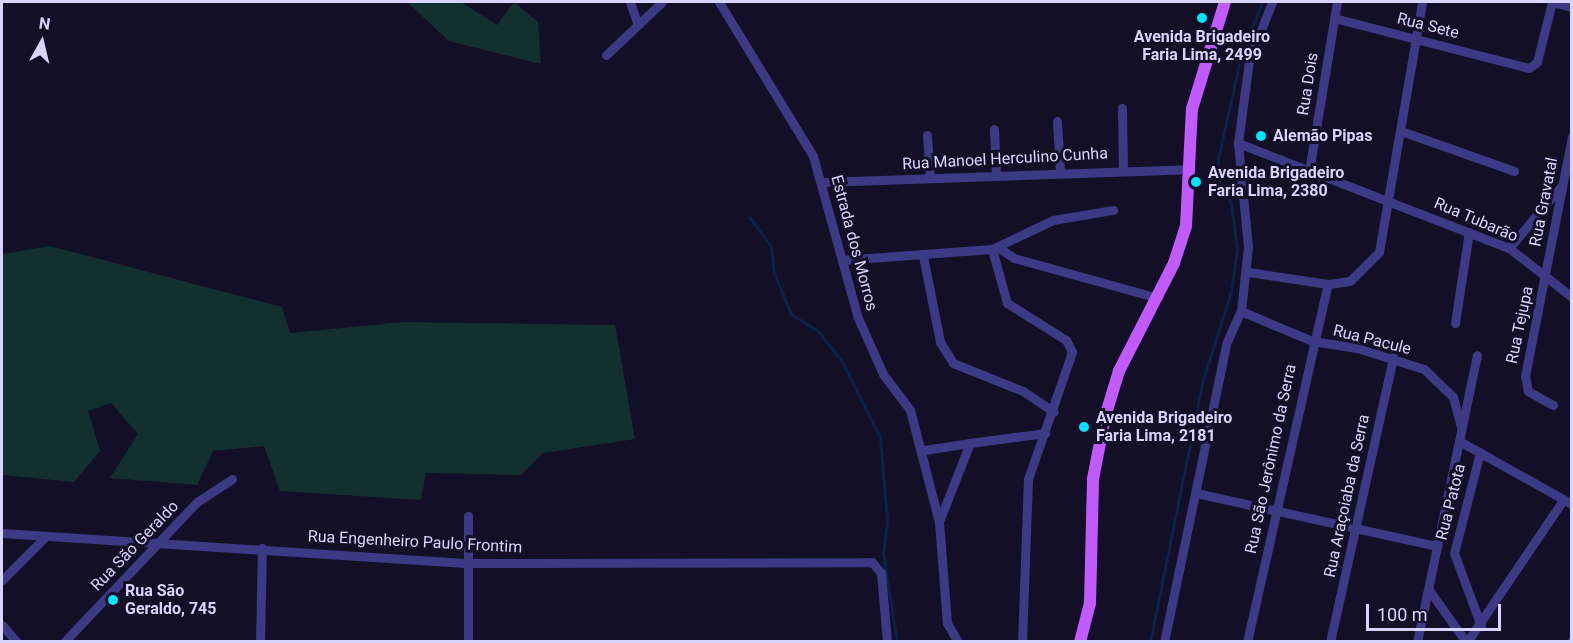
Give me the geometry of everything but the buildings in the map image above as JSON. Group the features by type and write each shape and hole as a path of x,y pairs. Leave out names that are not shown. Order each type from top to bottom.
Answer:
{"main road":[{"path":"1080,642 1090,603 1093,479 1105,417 1119,371 1186,226 1192,109 1225,2"}],"street":[{"path":"630,2 638,25"},
{"path":"606,55 662,2"},
{"name":"Estrada dos Morros","path":"719,2 804,139 823,182 842,260 862,327 883,374 910,410 924,450 939,522 945,613 958,642"},
{"path":"1167,641 1226,344 1241,311 1248,272 1238,143 1249,61 1272,2"},
{"name":"Rua Dois","path":"1309,171 1337,2"},
{"path":"1248,272 1328,284 1350,281 1368,269 1386,234 1422,2"},
{"path":"1552,2 1572,7"},
{"name":"Rua Sete","path":"1334,18 1529,68 1538,62 1552,2"},
{"path":"1122,108 1123,169"},
{"path":"1057,121 1060,171"},
{"path":"994,129 996,175"},
{"path":"1401,131 1514,171"},
{"path":"927,135 930,178"},
{"name":"Rua Gravatal","path":"1546,273 1567,180 1572,137"},
{"name":"Rua Tubarão","path":"1238,143 1509,248 1546,273 1572,297"},
{"name":"Rua Manoel Herculino Cunha","path":"823,182 1060,171 1189,169"},
{"path":"1509,248 1567,180"},
{"path":"842,260 923,256 995,248 1053,220 1113,210"},
{"path":"1455,323 1469,232"},
{"path":"995,248 1014,258 1155,297"},
{"path":"995,248 1006,303 1070,345 1072,364 1033,460 1024,509 1022,642"},
{"path":"923,256 940,342 953,363 1023,392 1054,412"},
{"name":"Rua Tejupa","path":"1546,273 1525,383 1534,397 1553,405"},
{"name":"Rua São Jerônimo da Serra","path":"1247,642 1312,341 1328,284"},
{"name":"Rua Pacule","path":"1241,311 1312,341 1393,357 1438,378 1453,397 1462,438"},
{"path":"1417,642 1462,438 1477,355"},
{"name":"Rua Araçoiaba da Serra","path":"1330,642 1393,357"},
{"path":"924,450 1045,433"},
{"path":"1429,590 1467,642 1481,627 1567,502 1480,452 1462,438"},
{"path":"939,522 970,443"},
{"name":"Rua Patota","path":"1480,452 1454,553 1481,627"},
{"name":"Rua São Geraldo","path":"64,642 197,502 232,479"},
{"path":"1196,493 1437,546"},
{"path":"468,516 468,642"},
{"name":"Rua Engenheiro Paulo Frontim","path":"2,533 157,545 262,548 468,563 863,562 876,565 881,573 887,642"},
{"path":"2,580 45,537"},
{"path":"260,642 262,548"},
{"path":"2,625 18,641"}],"green space":[{"path":"407,2 461,2 497,25 514,2 538,22 541,64 449,41"},
{"path":"50,246 282,307 290,333 404,322 615,325 635,439 543,453 521,475 426,473 421,500 280,491 264,446 213,451 197,485 110,478 138,434 111,403 88,411 100,451 74,482 2,475 2,254"}],"waterway":[{"path":"1150,642 1203,380 1231,291 1237,250 1231,203 1218,179 1218,159 1241,55 1262,2"},
{"path":"750,218 771,246 774,273 791,314 817,330 842,361 880,437 887,521 883,553 897,642"}],"place":[{"name":"Avenida Brigadeiro Faria Lima, 2499","path":"1202,18"},
{"name":"Alemão Pipas","path":"1261,136"},
{"name":"Avenida Brigadeiro Faria Lima, 2380","path":"1196,182"},
{"name":"Avenida Brigadeiro Faria Lima, 2181","path":"1084,427"},
{"name":"Rua São Geraldo, 745","path":"113,600"}]}
